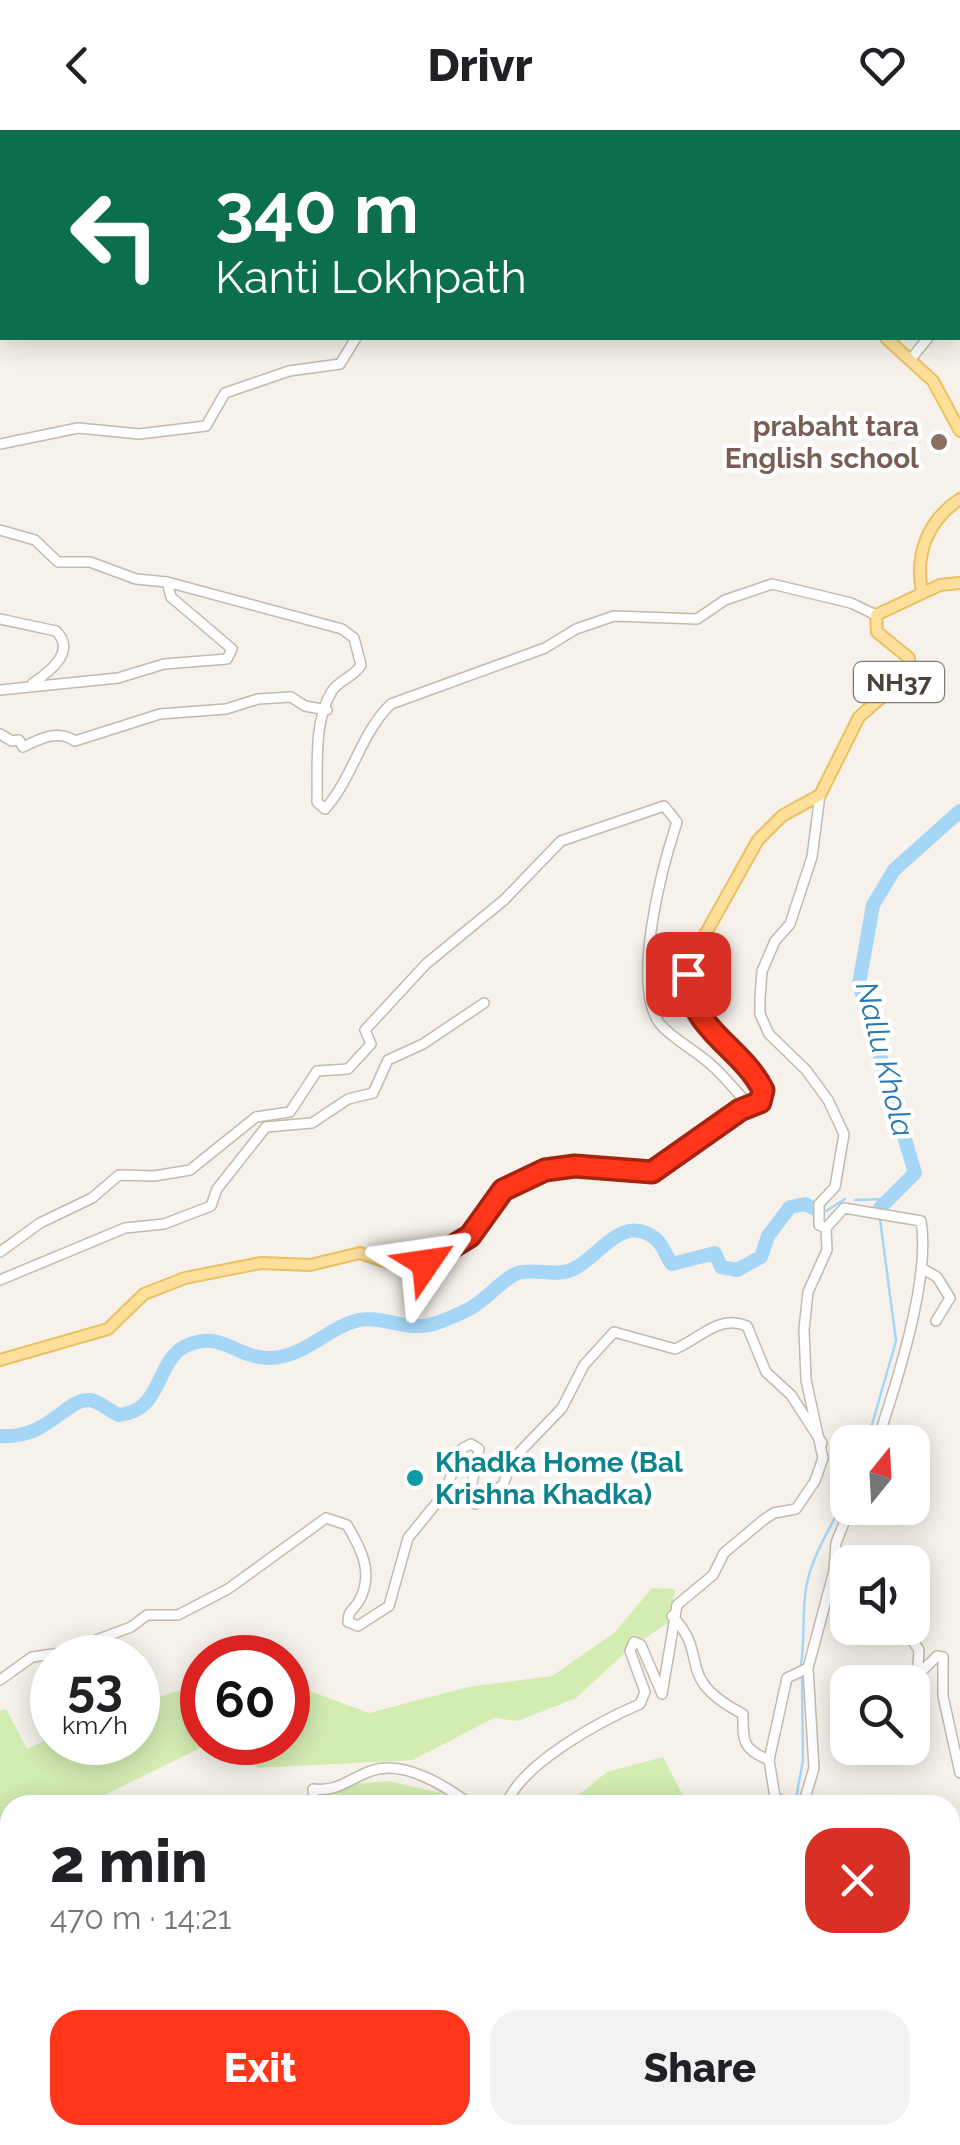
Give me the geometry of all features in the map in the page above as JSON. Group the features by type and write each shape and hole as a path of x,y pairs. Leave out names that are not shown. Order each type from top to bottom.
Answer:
{"main road":[{"path":"888,340 933,381 960,431"},
{"path":"922,592 919,560 924,540 948,507 960,499"},
{"path":"876,615 922,592 960,583"},
{"name":"NH37","path":"820,795 859,717 912,667 909,658 878,632 876,615"},
{"path":"0,1360 108,1329 144,1294 184,1278 261,1264 310,1265 360,1253 417,1267 470,1236 490,1204 519,1180 575,1166 652,1172 762,1098 760,1084 697,1014 688,974 703,937 758,840 782,816 820,795"}],"street":[{"path":"0,444 78,428 138,434 206,426 226,393 289,371 340,364 355,340"},
{"path":"910,360 926,340"},
{"path":"0,530 36,540 58,562 90,562 136,579 167,582 342,628 354,638 361,665 355,675 332,690 320,725 317,802 325,809 339,793 374,720 391,704 545,648 576,630 614,616 697,619 725,600 772,584 851,603 876,615"},
{"path":"0,690 118,678 164,664 227,659 232,649 170,597 167,582"},
{"path":"0,618 56,631 63,638 64,651 53,669 30,686"},
{"path":"0,734 12,742 19,740 22,747 46,736 69,736 75,741 160,714 226,709 258,698 291,696 305,706 328,710"},
{"path":"820,795 812,857 790,924 775,941 762,970 760,1014 770,1034 806,1070 828,1100 844,1134 835,1187 818,1204 818,1225 826,1228"},
{"path":"290,1112 317,1071 348,1069 370,1044 365,1030 398,992 504,900 562,841 664,806 677,822 656,902 649,975 654,1011 660,1023 712,1064 750,1106"},
{"path":"0,1280 124,1228 164,1224 211,1206 218,1188 266,1127 312,1123 348,1099 373,1093 388,1060 423,1044 484,1003"},
{"path":"0,1252 40,1223 92,1198 120,1176 190,1170 256,1117 290,1112 312,1123"},
{"path":"511,1795 522,1774 604,1719 640,1704 645,1692 630,1652 634,1642 641,1644 662,1694 674,1636 672,1616 677,1605 713,1575 724,1554 774,1513 796,1508 821,1470 822,1443 806,1380 804,1329 808,1292 827,1250 826,1228 844,1208 921,1220 923,1268 882,1425"},
{"path":"923,1268 937,1277 950,1298 936,1322"},
{"path":"0,1680 22,1662 131,1627 147,1614 178,1615 228,1589 326,1518 348,1526 365,1563 367,1582 347,1615 348,1622 358,1626 389,1606 408,1538 443,1496 463,1448 471,1444 479,1449 470,1493 476,1504 503,1485 512,1460 562,1408 584,1365 614,1332 675,1349 707,1328 734,1322 747,1326 766,1372 792,1395 822,1443"},
{"path":"806,1795 814,1768 808,1668 843,1525"},
{"path":"672,1616 688,1639 696,1678 717,1700 743,1714 740,1736 746,1746 769,1760"},
{"path":"916,1645 918,1666 924,1668 937,1656 943,1657 943,1696 960,1773"},
{"path":"775,1795 769,1760 787,1678 808,1668"},
{"path":"313,1795 312,1789 343,1788 372,1770 389,1767 405,1770 452,1795"}],"green space":[{"path":"652,1588 675,1589 669,1622 628,1650 576,1698 518,1721 494,1718 413,1760 257,1768 256,1765 310,1765 310,1691 369,1713 468,1687 552,1676 614,1633"},
{"path":"180,1691 180,1758 105,1795 0,1795 0,1711 6,1709 27,1749 30,1748 30,1765 160,1765 160,1697"},
{"path":"663,1757 683,1795 578,1795 607,1772"},
{"path":"388,1781 443,1795 305,1795 321,1787"}],"waterway":[{"name":"Nallu Khola","path":"880,1208 915,1173 859,984 873,905 894,870 960,811"},
{"path":"826,1211 845,1199"},
{"path":"855,1200 889,1199"},
{"path":"0,1436 31,1431 81,1401 94,1401 119,1415 134,1411 152,1394 170,1360 190,1344 212,1341 258,1357 282,1357 359,1320 430,1325 471,1308 518,1273 571,1270 610,1240 632,1231 656,1239 672,1264 715,1253 721,1267 737,1270 761,1257 768,1236 790,1207 805,1204 817,1210"},
{"path":"872,1425 896,1341 880,1219"},
{"path":"801,1665 809,1576 831,1525"},
{"path":"797,1795 803,1760 802,1677"}],"place":[{"name":"prabaht tara English school","path":"939,442"},
{"name":"Khadka Home (Bal Krishna Khadka)","path":"415,1478"}],"route":[{"path":"426,1263 470,1236 490,1204 519,1180 545,1170 575,1166 652,1172 740,1110 760,1102 763,1090 752,1071 697,1014 688,974"}]}
